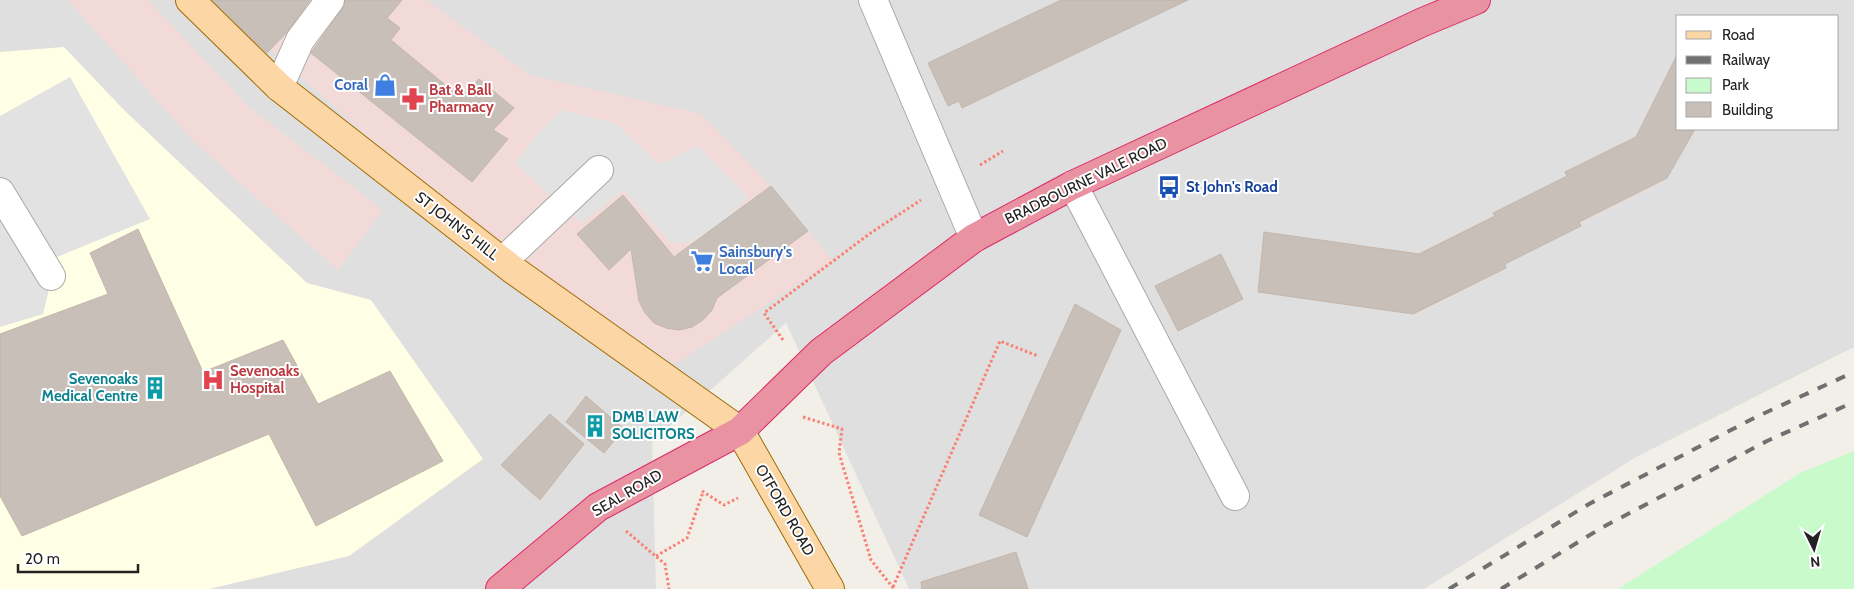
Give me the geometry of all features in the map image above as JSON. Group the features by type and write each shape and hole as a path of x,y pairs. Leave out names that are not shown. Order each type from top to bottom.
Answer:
{"highway":[{"name":"BRADBOURNE VALE ROAD","path":"740,431 821,352 974,238 1072,185 1423,22 1476,0"},
{"name":"SEAL ROAD","path":"500,589 598,507 740,431"}],"main road":[{"name":"ST JOHN'S HILL","path":"190,0 279,87 503,261 740,431"},
{"name":"OTFORD ROAD","path":"740,431 830,589"}],"lane":[{"path":"279,87 300,40 330,0"},
{"path":"873,0 974,238"},
{"path":"503,261 599,170"},
{"path":"1072,185 1235,496"},
{"path":"0,192 50,276"}],"path":[{"path":"893,587 1000,341 1038,356"},
{"path":"656,556 687,538 703,492"},
{"path":"598,507 665,564 669,589"}],"shaded area":[{"path":"0,0 1854,0 1854,347 1638,456 1424,589 909,589 786,323 652,442 656,589 0,589"},
{"path":"68,0 148,0 249,107 383,210 338,270 193,141"},
{"path":"217,0 426,0 530,75 701,114 771,186 833,261 675,364 454,216"},
{"name":"Sevenoaks Hospital","path":"64,47 124,110 307,283 371,300 483,459 349,556 209,589 0,589 0,52"},
{"path":"70,77 150,219 57,257 43,314 0,327 0,116"},
{"path":"561,110 615,123 659,164 697,145 749,198 701,243 670,242 624,190 581,223 515,163 539,132"}],"green space":[{"path":"1854,451 1854,589 1618,589 1800,473"}],"building":[{"path":"212,0 310,0 287,32 267,53"},
{"path":"345,0 402,0 387,18 400,28 391,40 461,98 479,79 514,108 493,130 508,139 472,182 311,53 342,9"},
{"path":"1061,0 1188,0 962,108 959,101 948,106 928,63"},
{"path":"1676,57 1676,130 1694,130 1667,178 1579,222 1581,226 1505,264 1506,268 1413,314 1258,292 1264,232 1419,254 1495,216 1493,213 1567,176 1565,172 1636,137"},
{"name":"Sainsbury's Local","path":"771,186 808,231 717,298 712,310 703,320 692,327 679,330 666,328 654,323 645,313 639,301 631,249 609,270 577,234 623,195 674,257"},
{"name":"Sevenoaks Medical Centre","path":"138,229 203,372 283,340 318,404 390,371 443,461 316,526 269,434 22,536 0,496 0,334 108,294 90,253"},
{"path":"1221,254 1243,299 1178,331 1155,286"},
{"path":"1075,304 1121,330 1027,537 979,515"},
{"name":"DMB LAW SOLICITORS","path":"586,396 624,429 604,453 566,422"},
{"path":"550,414 584,444 540,500 501,465"},
{"path":"1016,552 1028,589 922,589 921,582"}],"railway":[{"path":"1449,589 1589,504 1756,417 1854,372"},
{"path":"1501,589 1603,527 1767,441 1854,402"}],"place":[{"name":"Coral","path":"385,85"},
{"name":"Bat & Ball Pharmacy","path":"413,99"},
{"name":"St John's Road","path":"1169,187"},
{"name":"Sainsbury's Local","path":"702,261"},
{"name":"Sevenoaks Hospital","path":"213,380"},
{"name":"Sevenoaks Medical Centre","path":"155,388"},
{"name":"DMB LAW SOLICITORS","path":"595,426"}]}
